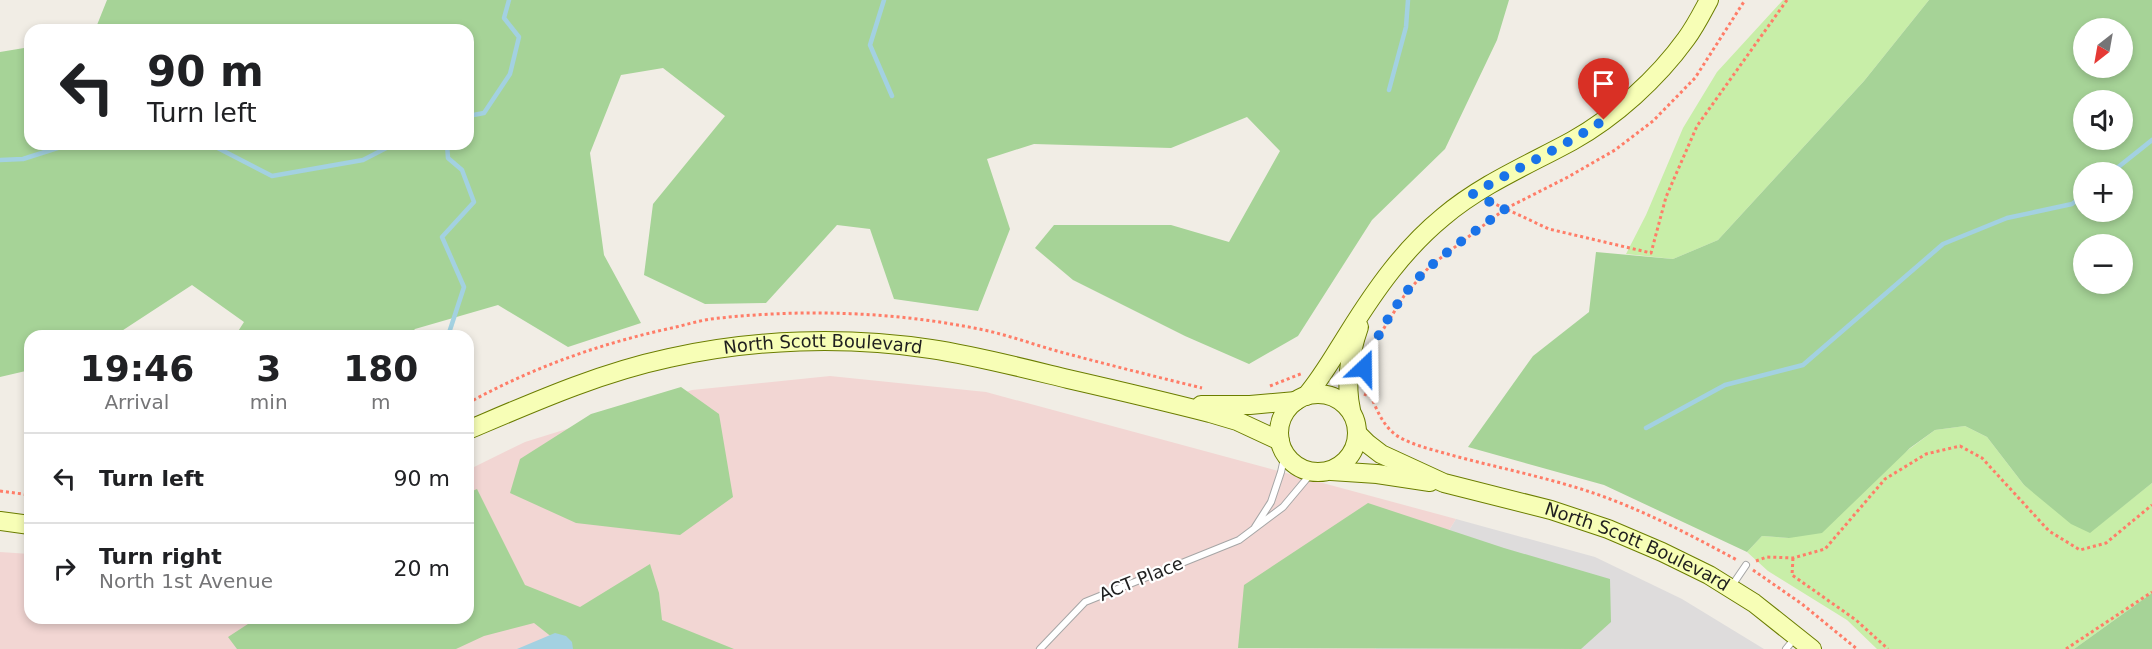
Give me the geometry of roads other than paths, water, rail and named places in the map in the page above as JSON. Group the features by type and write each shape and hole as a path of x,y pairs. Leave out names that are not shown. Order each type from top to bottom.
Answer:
{"main road":[{"path":"1366,305 1354,344 1348,396 1356,421 1358,434 1356,446 1342,465 1323,472 1306,471 1294,464 1282,447 1279,428 1283,414 1322,375 1366,305 1394,265 1414,243 1473,194 1573,140 1604,120 1635,95 1663,67 1686,39 1709,0"},
{"name":"North Scott Boulevard","path":"474,427 566,388 669,358 716,349 763,344 823,341 870,342 953,353 1185,406 1260,430 1282,447"},
{"path":"1301,398 1316,393 1330,395 1342,401 1351,410"},
{"name":"North Scott Boulevard","path":"1185,406 1250,405 1301,398"},
{"name":"North Scott Boulevard","path":"1358,434 1382,454 1444,483 1551,510 1608,529 1662,552 1730,588 1791,642 1812,649"},
{"name":"North Scott Boulevard","path":"1323,472 1377,474 1421,482 1444,483"},
{"path":"0,521 24,524"}],"lane":[{"name":"ACT Place","path":"1254,527 1271,502 1281,472 1282,447"},
{"name":"ACT Place","path":"1040,649 1043,643 1085,602 1239,540 1254,527 1278,512 1309,476 1323,472"},
{"path":"1730,588 1746,565"}],"water":[{"path":"555,633 566,636 572,642 573,649 517,649"}],"waterway":[{"path":"474,115 484,113 510,74 519,37 504,18 509,0"},
{"path":"884,0 870,45 892,96"},
{"path":"1389,90 1406,27 1408,0"},
{"path":"2124,162 2152,140"},
{"path":"0,160 23,159 51,150"},
{"path":"222,150 272,176 363,160 382,150"},
{"path":"447,150 448,158 462,170 474,202 442,237 464,287 450,330"},
{"path":"1646,428 1725,385 1803,365 1943,244 2007,218 2073,203"}]}
